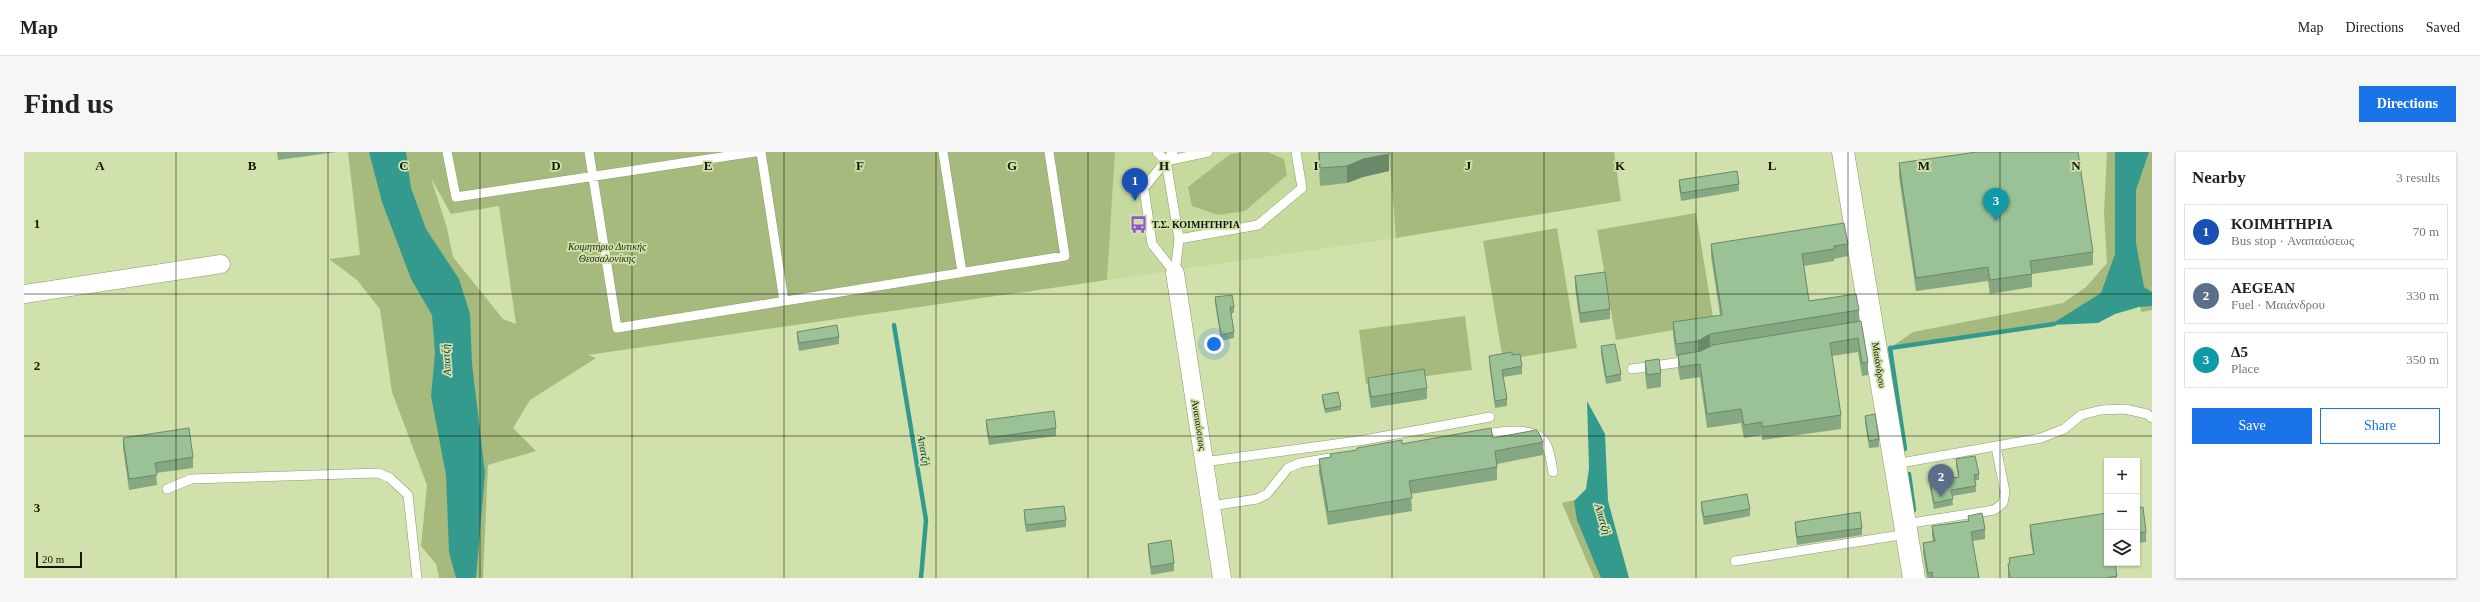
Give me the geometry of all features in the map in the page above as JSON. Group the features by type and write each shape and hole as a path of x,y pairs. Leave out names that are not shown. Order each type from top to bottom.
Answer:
{"main road":[{"name":"Μαιάνδρου","path":"1843,152 1867,327 1895,464 1914,578"}],"street":[{"path":"24,294 221,264"},
{"name":"Αναπαύσεως","path":"1175,273 1222,578"}],"lane":[{"path":"447,152 456,197 755,152"},
{"path":"589,152 617,328 1065,256 1049,152"},
{"path":"761,152 784,301"},
{"path":"943,152 962,272"},
{"path":"1157,152 1166,161 1179,239 1175,273"},
{"path":"1173,152 1144,188 1152,244 1175,273"},
{"path":"1166,161 1208,152"},
{"path":"1179,239 1258,225 1302,188 1296,152"},
{"path":"1632,369 1700,359"},
{"path":"1895,464 2041,438 2064,429 2081,414 2101,410 2125,409 2147,414 2152,418"},
{"path":"1204,462 1364,440 1490,417"},
{"path":"1471,436 1502,431 1531,434 1542,439 1548,449 1552,472"},
{"path":"1735,560 1906,529 1994,510 2003,503 2004,492 1996,447"},
{"path":"1211,506 1257,499 1267,494 1288,468 1300,463 1339,457"},
{"path":"167,489 191,479 378,473 390,478 408,495 417,578"}],"shaded area":[{"path":"1115,152 1389,152 1396,238 1107,280"}],"green space":[{"name":"Κοιμητήριο Δυτικής Θεσσαλονίκης","path":"348,152 1115,152 1107,280 588,355 596,358 530,400 513,428 536,451 488,465 483,578 439,578 436,564 421,546 427,485 392,392 380,309 357,280 329,259 360,255","holes":["431,178 451,214 499,206 516,324 503,319 453,257 447,228"]},
{"path":"1245,152 1268,152 1284,159 1287,175 1245,211 1218,215 1192,206 1188,187 1230,154"},
{"path":"1389,152 1614,152 1621,201 1396,238"},
{"path":"2107,152 2152,152 2152,310 2141,312 2136,283 2109,315 1890,348 1913,332 2063,303 2086,287 2107,263 2104,213"},
{"path":"1696,213 1714,323 1616,340 1597,230"},
{"path":"1557,228 1577,348 1503,360 1483,241"},
{"path":"1465,316 1472,370 1366,384 1359,330"},
{"path":"1587,497 1624,578 1594,578 1562,503"}],"water":[{"path":"369,152 406,152 411,188 426,229 459,279 470,314 472,364 485,473 476,578 456,578 449,552 446,475 431,396 435,353 432,315 411,279 382,202"},
{"path":"2115,152 2149,152 2136,190 2136,243 2144,287 2152,292 2152,306 2139,307 2115,314 2098,323 2050,325 2101,293 2115,254"},
{"path":"1587,401 1605,434 1608,501 1629,578 1601,578 1577,520 1574,501 1586,489 1589,468"}],"building":[{"path":"1319,152 1389,152 1389,154 1363,159 1347,166 1320,168"},
{"path":"1977,152 2078,152 2093,252 2030,261 2032,274 1990,280 1988,267 1916,278 1899,163"},
{"path":"1737,171 1739,184 1681,193 1679,180"},
{"path":"1844,223 1848,244 1834,246 1834,249 1802,254 1809,301 1856,294 1859,310 1710,334 1698,341 1676,344 1673,322 1722,315 1711,244"},
{"path":"1605,272 1610,309 1580,313 1575,276"},
{"path":"1232,295 1234,307 1230,307 1234,332 1221,335 1215,297"},
{"path":"1861,321 1868,362 1862,363 1858,338 1830,343 1841,415 1762,427 1762,422 1744,425 1741,409 1707,414 1700,364 1680,367 1678,355 1701,351 1713,345"},
{"path":"837,325 839,337 799,343 797,332"},
{"path":"1615,344 1621,374 1606,377 1601,346"},
{"path":"1512,352 1512,355 1520,354 1522,366 1502,370 1507,399 1495,401 1489,356"},
{"path":"1659,359 1661,373 1647,375 1645,361"},
{"path":"1424,369 1427,388 1371,397 1368,378"},
{"path":"1338,392 1341,406 1325,409 1322,395"},
{"path":"1054,411 1056,428 989,438 986,420"},
{"path":"1875,414 1879,439 1869,441 1865,416"},
{"path":"189,428 193,457 155,463 157,475 129,479 123,438"},
{"path":"1491,428 1493,438 1536,430 1543,442 1495,451 1497,467 1409,481 1412,498 1328,512 1319,459 1331,457 1330,454 1357,450 1357,448 1402,440 1402,444"},
{"path":"1975,456 1979,474 1974,475 1976,486 1951,490 1953,499 1934,503 1930,482 1959,477 1956,459"},
{"path":"1747,494 1750,509 1704,517 1701,502"},
{"path":"1064,506 1066,520 1026,525 1024,510"},
{"path":"2143,507 2146,532 2140,533 2140,508"},
{"path":"1860,512 1862,528 1797,537 1795,522"},
{"path":"1982,513 1985,529 1971,532 1979,578 1933,578 1932,572 1928,573 1923,543 1935,541 1932,526 1969,521 1968,516"},
{"path":"2104,513 2104,566 2115,566 2117,576 2105,578 2010,578 2008,564 2010,563 2009,558 2034,554 2030,525"},
{"path":"1171,540 1174,563 1151,567 1148,544"}],"waterway":[{"path":"1905,449 1890,348 2054,324"},
{"name":"Απατζή","path":"894,325 926,520 921,578"},
{"path":"1909,474 1914,510"}],"place":[{"name":"ΚΟΙΜΗΤΗΡΙΑ","path":"1135,201"},
{"name":"Δ5","path":"1996,221"},
{"name":"Τ.Σ. ΚΟΙΜΗΤΗΡΙΑ","path":"1139,224"},
{"name":"AEGEAN","path":"1941,497"}]}
